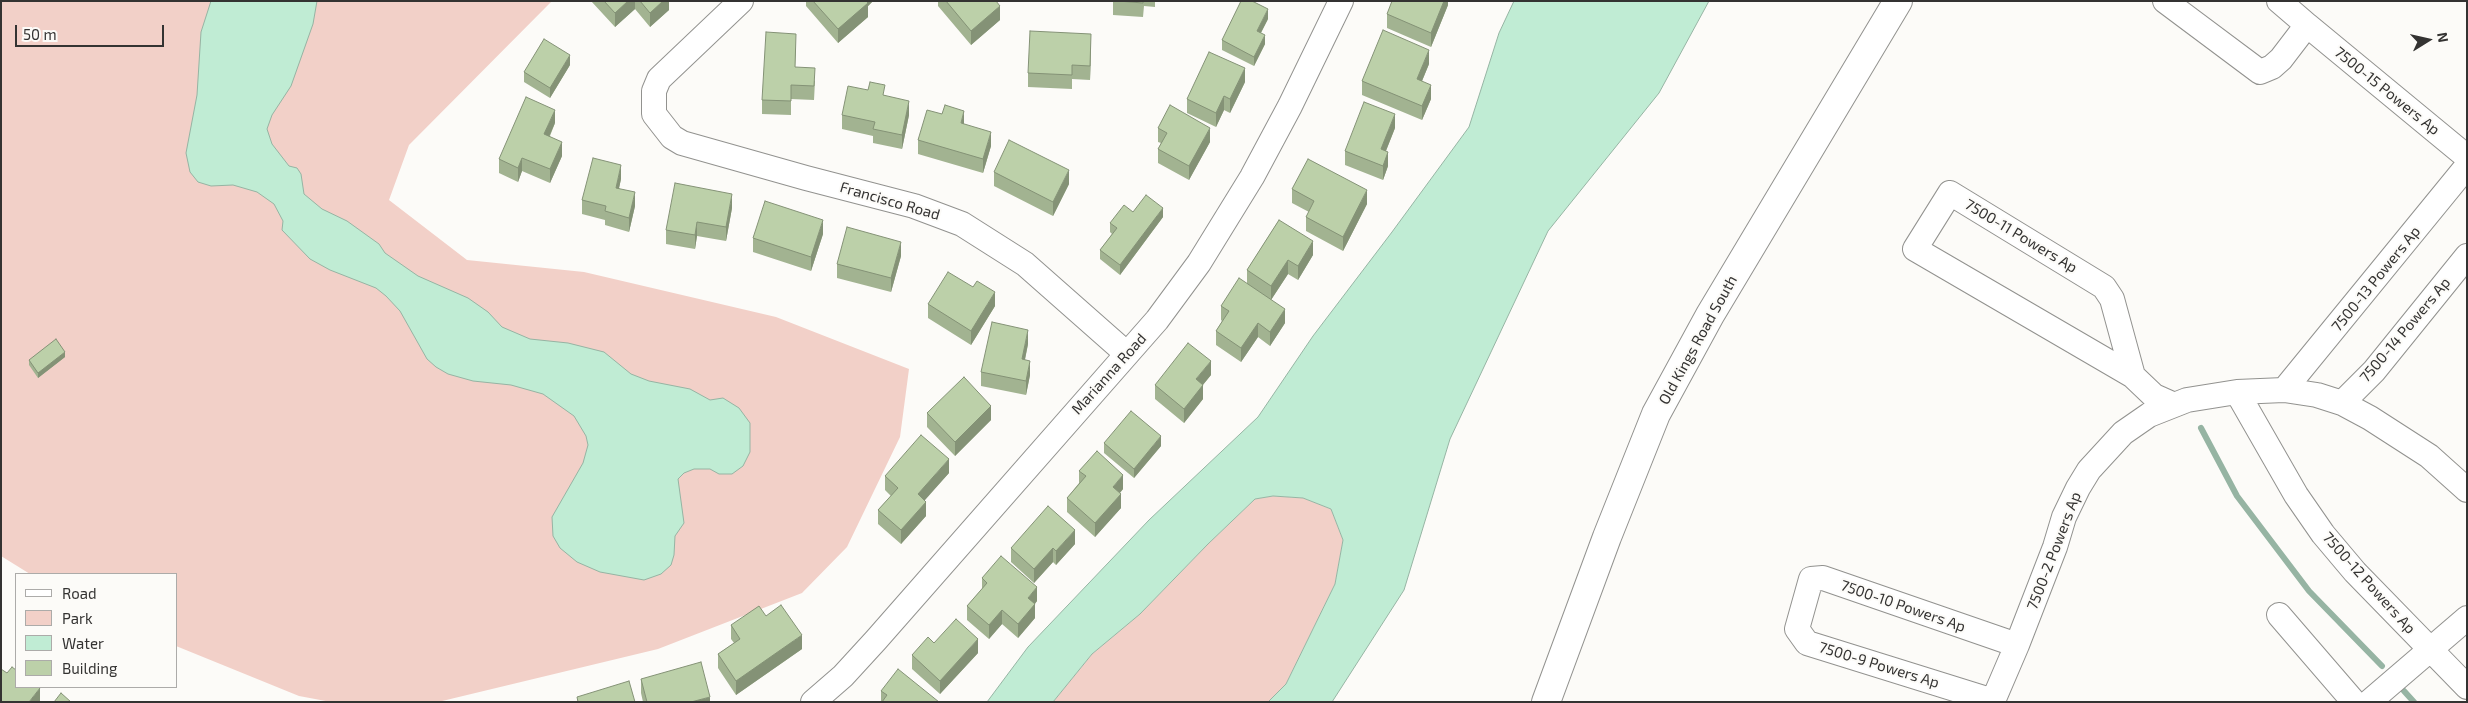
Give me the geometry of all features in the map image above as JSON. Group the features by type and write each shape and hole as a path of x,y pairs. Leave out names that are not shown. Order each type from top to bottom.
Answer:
{"street":[{"name":"Francisco Road","path":"741,1 659,79 654,92 654,114 672,137 682,143 914,206 962,224 1025,264 1127,354"},
{"name":"Marianna Road","path":"813,702 843,676 876,640 1157,320 1221,229 1290,106 1341,1"},
{"name":"Old Kings Road South","path":"1546,702 1607,537 1656,414 1710,315 1898,1"},
{"path":"2165,1 2260,72 2272,67 2281,59 2307,25"},
{"name":"7500-15 Powers Ap","path":"2279,1 2467,157"},
{"name":"7500-13 Powers Ap","path":"2284,390 2467,166"},
{"name":"7500-11 Powers Ap","path":"2133,376 2112,299 2104,287 1950,194 1914,250 2133,376 2154,396 2172,404"},
{"name":"7500-14 Powers Ap","path":"2342,403 2374,371 2467,256"},
{"name":"7500-2 Powers Ap","path":"1993,701 2018,645 2055,547 2064,517 2078,488 2089,470 2123,433 2149,415 2172,404 2237,392 2284,390 2317,394 2342,403 2370,418 2429,456 2467,490"},
{"name":"7500-12 Powers Ap","path":"2237,392 2296,495 2323,534 2355,572 2467,687"},
{"name":"7500-10 Powers Ap","path":"1804,602 1811,579 1823,578 2018,645"},
{"name":"7500-9 Powers Ap","path":"1804,602 1797,629 1808,643 1993,701"},
{"path":"2279,615 2354,702"},
{"path":"2369,702 2467,618"}],"green space":[{"path":"1,1 552,1 409,145 389,200 467,260 584,272 776,317 909,369 900,437 847,547 802,593 658,649 438,702 331,702 299,696 178,647 178,573 28,573 1,556"},
{"path":"1273,496 1303,498 1331,509 1343,540 1335,584 1286,684 1268,702 1053,702 1092,654 1140,614 1255,499"}],"water":[{"path":"211,1 317,1 313,24 291,86 272,115 267,129 272,144 289,166 297,168 301,174 304,194 322,209 347,221 379,244 385,253 418,276 468,298 488,312 502,327 530,339 568,343 604,352 631,374 649,381 690,389 710,400 723,398 739,408 750,423 750,452 743,466 732,474 719,474 710,469 694,469 684,473 678,479 684,523 675,536 674,555 671,565 661,574 644,580 600,572 577,562 560,548 553,536 552,517 583,463 588,445 586,436 574,416 543,394 511,385 473,381 448,374 436,367 427,359 400,311 386,296 376,288 330,270 310,259 282,230 283,221 274,204 257,192 233,185 211,186 198,182 190,172 186,153 197,95 201,32"},
{"path":"1514,1 1709,1 1659,93 1548,231 1450,439 1404,590 1332,702 1268,702 1286,684 1335,584 1343,540 1331,509 1303,498 1273,496 1255,499 1140,614 1092,654 1053,702 987,702 1028,647 1149,520 1258,417 1313,336 1469,127 1499,33"}],"building":[{"path":"604,1 628,1 615,13"},
{"path":"640,1 663,1 650,13"},
{"path":"813,1 866,1 868,3 838,29"},
{"path":"946,1 996,1 1000,6 971,31"},
{"path":"1118,1 1143,1 1143,3"},
{"path":"1241,1 1252,1 1268,9 1257,31 1265,35 1254,57 1222,40"},
{"path":"1392,1 1444,1 1431,33 1387,14"},
{"path":"1383,30 1429,50 1417,79 1431,85 1422,106 1362,81"},
{"path":"1030,31 1091,34 1090,66 1072,65 1072,75 1028,73"},
{"path":"766,32 796,34 795,67 815,68 814,86 791,85 791,101 762,100"},
{"path":"544,39 570,55 550,88 524,72"},
{"path":"1209,52 1245,68 1230,99 1224,96 1216,113 1187,99"},
{"path":"870,82 885,85 883,95 909,101 902,135 873,129 875,122 842,115 848,86 868,90"},
{"path":"526,97 555,110 544,134 562,142 550,169 522,158 518,168 499,159"},
{"path":"1364,102 1395,114 1381,149 1388,152 1383,166 1345,151"},
{"path":"945,105 964,111 961,123 991,132 983,159 918,140 927,110 942,114"},
{"path":"1170,105 1210,128 1189,166 1158,149 1167,133 1158,128"},
{"path":"1009,140 1069,170 1053,202 994,172"},
{"path":"593,158 621,165 616,188 635,192 629,218 605,211 606,206 582,200"},
{"path":"1308,159 1367,190 1343,237 1306,217 1314,201 1292,189"},
{"path":"675,183 732,194 726,227 697,222 695,235 666,230"},
{"path":"1146,195 1163,208 1120,265 1100,250 1117,228 1110,223 1124,205 1133,212"},
{"path":"765,201 823,220 811,257 753,238"},
{"path":"1279,220 1313,241 1298,266 1288,260 1271,286 1247,270"},
{"path":"847,227 901,242 891,278 837,264"},
{"path":"948,272 973,287 977,281 995,292 971,331 928,304"},
{"path":"1239,278 1285,309 1270,332 1258,323 1241,348 1216,331 1229,311 1221,306"},
{"path":"992,322 1028,330 1022,359 1030,361 1026,381 981,372"},
{"path":"56,339 65,352 38,373 29,360"},
{"path":"1188,343 1211,361 1196,379 1203,385 1184,409 1155,385"},
{"path":"964,377 991,406 955,442 927,413"},
{"path":"1131,411 1161,436 1134,469 1104,443"},
{"path":"921,435 949,459 918,494 926,502 901,530 878,510 898,488 885,476"},
{"path":"1097,451 1123,475 1113,487 1121,494 1095,523 1067,498 1086,476 1079,471"},
{"path":"1048,506 1075,530 1056,551 1053,548 1034,569 1011,548"},
{"path":"1001,556 1037,587 1028,598 1035,604 1018,624 1002,610 989,625 967,606 987,583 982,578"},
{"path":"781,605 802,635 736,681 718,654 740,639 731,625 759,606 766,616"},
{"path":"956,619 978,639 940,681 912,655 928,637 934,643"},
{"path":"701,662 710,697 691,702 647,702 641,679"},
{"path":"12,667 15,669 15,688 40,688 29,702 1,702 1,669 7,673"},
{"path":"898,669 939,702 882,702 887,695 881,691"},
{"path":"629,681 635,702 578,702 577,697"},
{"path":"61,693 71,702 54,702"}],"waterway":[{"path":"2201,428 2237,496 2309,591 2382,666"},
{"path":"2404,691 2414,702"}]}
